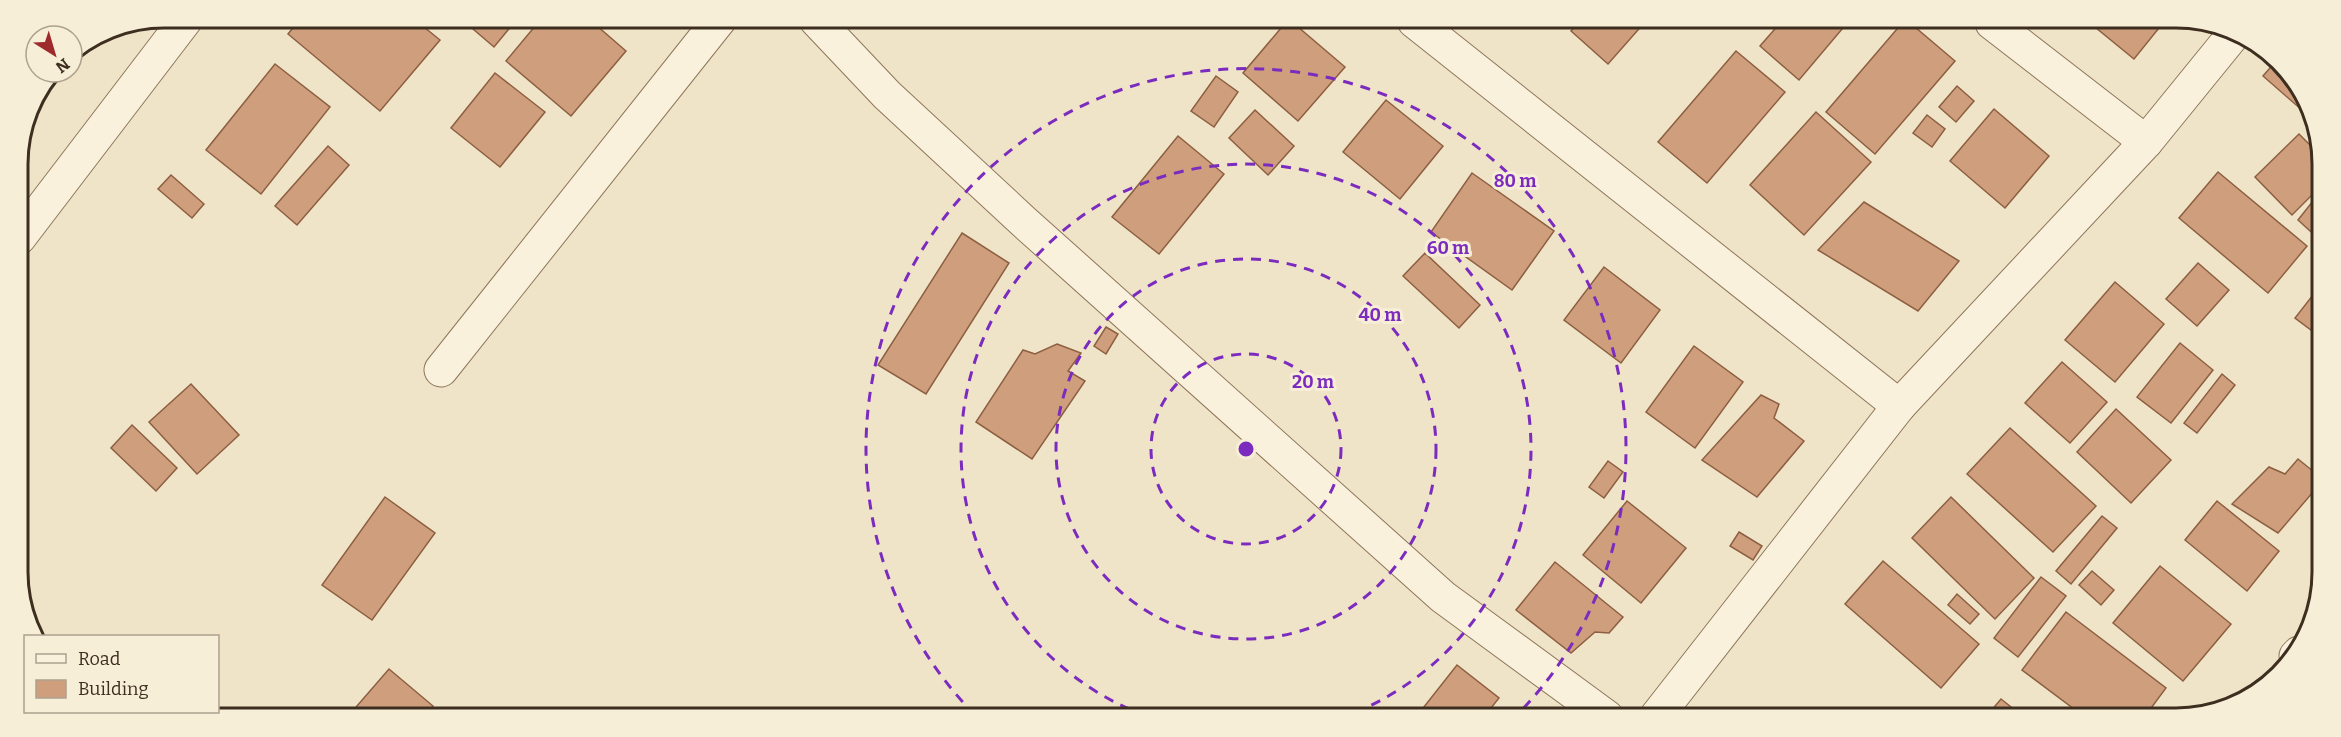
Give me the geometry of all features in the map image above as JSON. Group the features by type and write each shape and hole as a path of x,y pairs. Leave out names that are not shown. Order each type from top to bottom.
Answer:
{"street":[{"path":"1423,28 1899,406"},
{"path":"2000,28 2146,142"},
{"path":"29,225 179,29"},
{"path":"441,370 712,29"},
{"path":"824,29 887,94 1023,221 1443,597 1595,708"},
{"path":"1663,708 1899,406 2146,142 2230,40"}],"building":[{"path":"1281,28 1300,28 1345,67 1298,121 1243,73"},
{"path":"1573,28 1639,28 1608,64 1571,31"},
{"path":"1776,28 1843,28 1799,80 1760,46"},
{"path":"1898,28 1916,28 1955,61 1875,154 1826,112"},
{"path":"2096,28 2159,28 2134,59"},
{"path":"292,29 426,29 440,40 380,111 288,34"},
{"path":"473,29 509,29 494,47"},
{"path":"533,29 600,29 626,51 571,116 506,61"},
{"path":"1736,51 1785,92 1707,183 1658,142"},
{"path":"275,64 330,107 261,194 206,150"},
{"path":"2271,67 2290,89 2300,108 2263,76"},
{"path":"495,73 545,112 500,167 451,128"},
{"path":"1216,76 1238,92 1214,127 1191,111"},
{"path":"1957,86 1974,101 1956,122 1939,107"},
{"path":"1386,100 1443,146 1400,199 1343,152"},
{"path":"1994,109 2049,156 2005,208 1950,161"},
{"path":"1255,110 1294,146 1268,175 1229,138"},
{"path":"1816,112 1871,162 1804,235 1750,185"},
{"path":"1927,115 1945,129 1932,147 1913,133"},
{"path":"2299,134 2311,146 2312,195 2292,215 2255,177"},
{"path":"1178,136 1224,174 1159,254 1112,217"},
{"path":"328,146 349,165 297,225 275,206"},
{"path":"2218,172 2307,246 2268,293 2179,218"},
{"path":"1472,173 1554,231 1512,290 1431,232"},
{"path":"171,175 204,204 192,218 158,189"},
{"path":"1864,202 1959,261 1918,311 1818,250"},
{"path":"2312,202 2312,233 2298,220"},
{"path":"962,233 1009,263 926,394 878,365"},
{"path":"1425,253 1480,305 1459,328 1403,276"},
{"path":"2198,263 2229,290 2197,326 2166,299"},
{"path":"1604,267 1660,310 1621,363 1564,320"},
{"path":"2115,282 2164,324 2115,382 2065,340"},
{"path":"2312,296 2312,331 2295,318"},
{"path":"1106,327 1118,334 1106,354 1094,346"},
{"path":"2180,343 2213,370 2171,423 2137,397"},
{"path":"1057,344 1081,353 1068,371 1085,381 1032,459 976,422 1023,350 1035,354"},
{"path":"1694,346 1743,382 1695,448 1646,412"},
{"path":"2062,362 2107,402 2070,443 2025,403"},
{"path":"2222,374 2235,385 2197,433 2184,423"},
{"path":"191,384 239,435 197,474 149,422"},
{"path":"1761,395 1779,404 1774,418 1804,441 1757,497 1702,460"},
{"path":"2116,409 2171,460 2131,503 2077,452"},
{"path":"132,425 177,468 156,491 111,448"},
{"path":"2010,428 2096,506 2053,552 1967,474"},
{"path":"2298,459 2312,470 2312,493 2278,533 2232,504 2269,467 2285,474"},
{"path":"1608,461 1623,472 1604,498 1589,487"},
{"path":"385,497 435,533 372,620 322,585"},
{"path":"1951,497 2034,578 1995,619 1912,538"},
{"path":"1627,501 1686,548 1641,603 1583,555"},
{"path":"2217,501 2279,551 2247,591 2185,540"},
{"path":"2102,516 2117,528 2071,584 2056,571"},
{"path":"1739,532 1762,546 1753,560 1730,546"},
{"path":"1883,561 1979,644 1941,688 1845,604"},
{"path":"1555,562 1623,617 1609,633 1595,632 1571,653 1516,610"},
{"path":"2160,566 2231,624 2183,681 2113,623"},
{"path":"2092,571 2114,590 2101,605 2079,585"},
{"path":"2041,577 2066,596 2018,657 1994,638"},
{"path":"1957,594 1979,614 1970,624 1948,605"},
{"path":"2066,612 2166,688 2151,708 2073,708 2022,670"},
{"path":"1457,665 1499,698 1491,708 1423,708"},
{"path":"389,669 433,706 431,708 355,708"},
{"path":"2001,699 2012,708 1993,708"}]}
